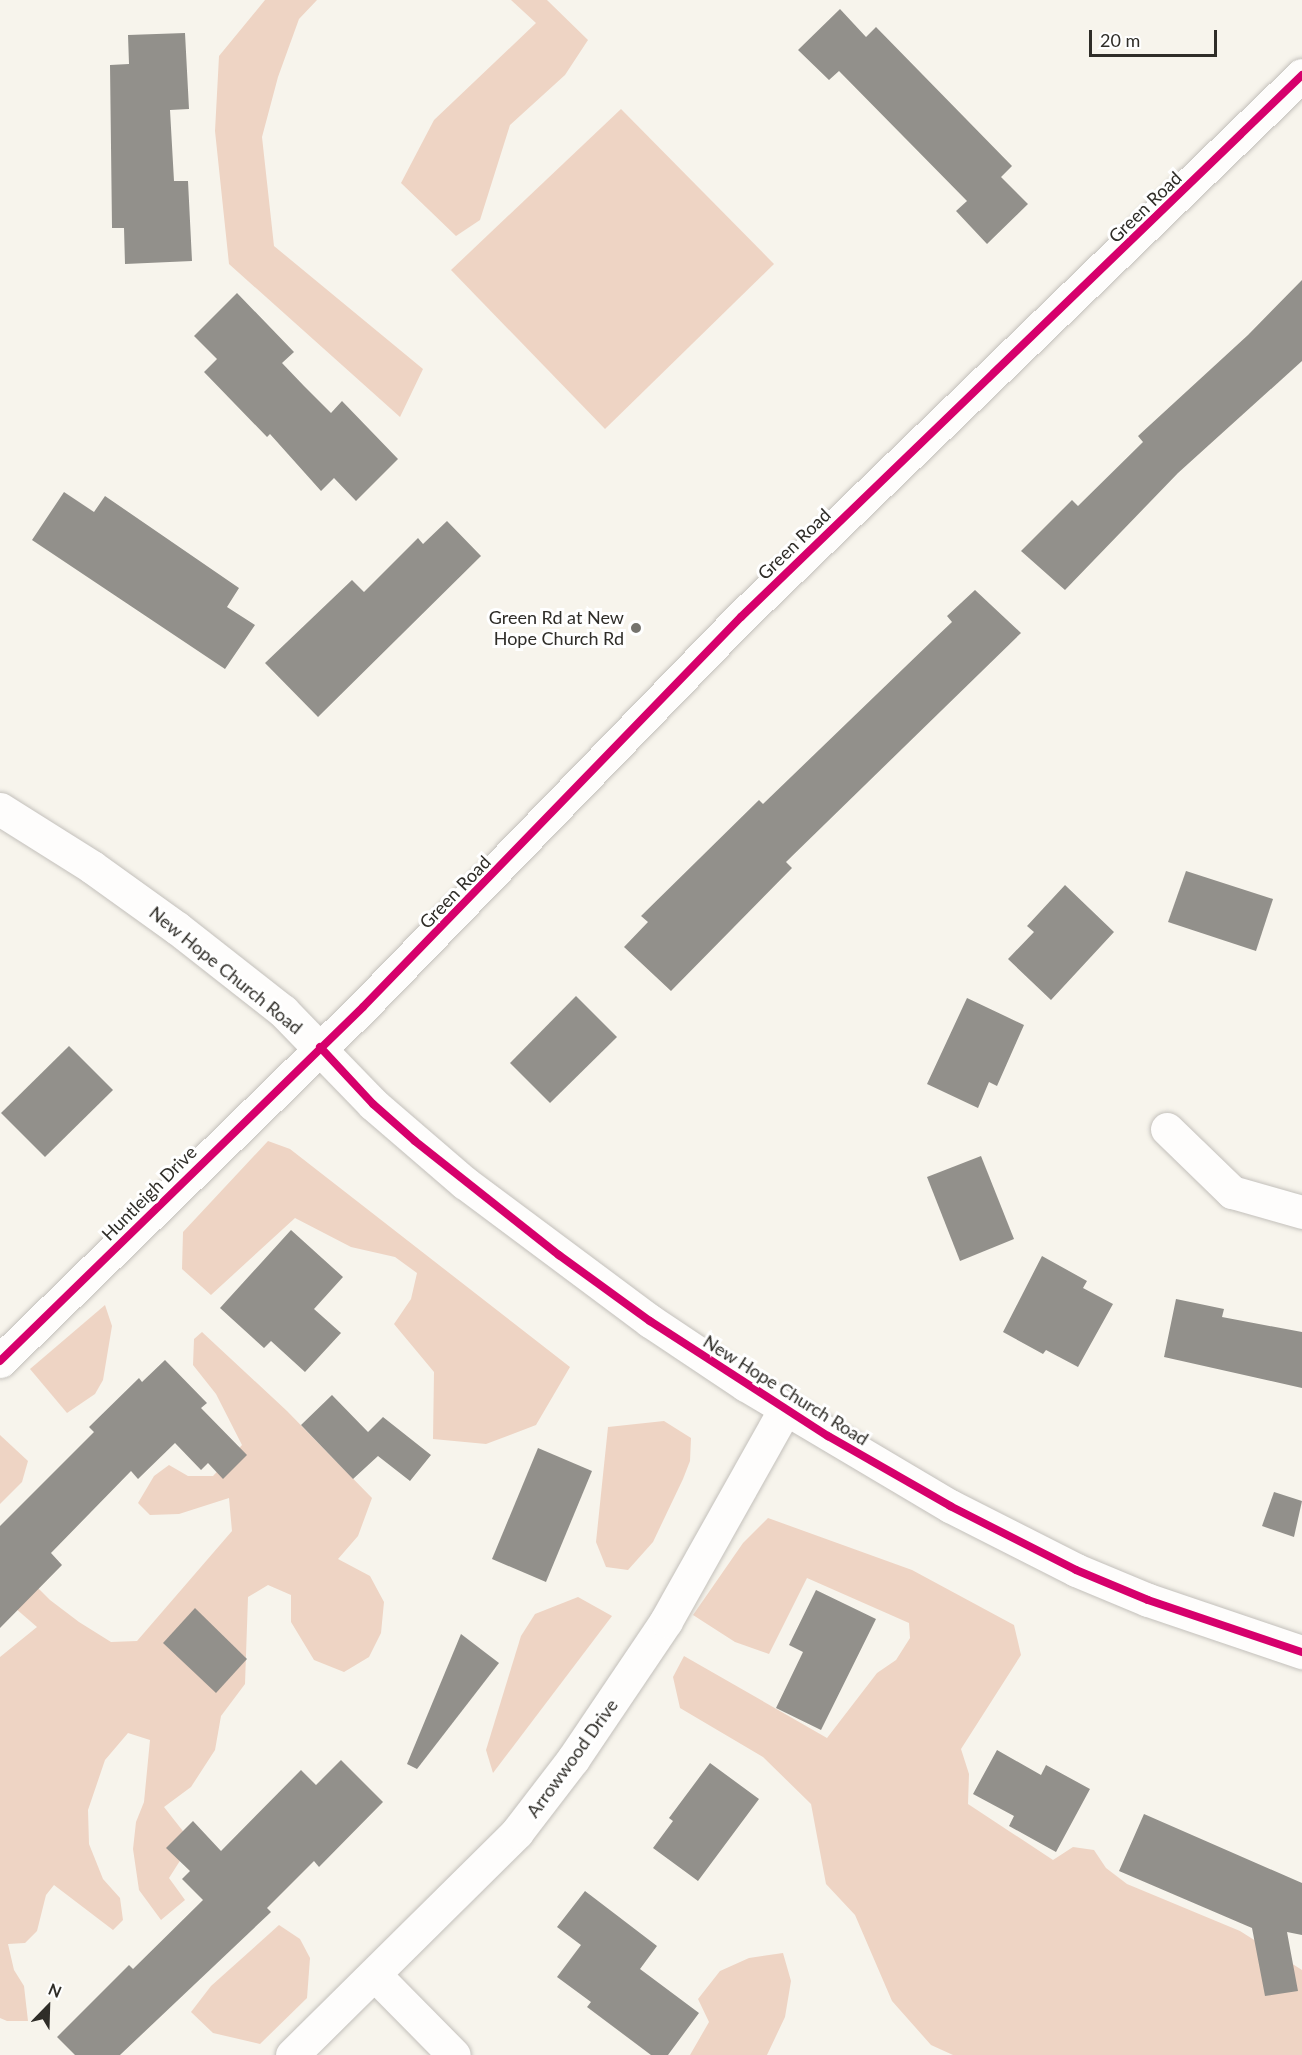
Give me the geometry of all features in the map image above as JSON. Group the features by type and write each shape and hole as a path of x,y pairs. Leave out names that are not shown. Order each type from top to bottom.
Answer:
{"street":[{"name":"Green Road","path":"320,1047 741,617 1302,75"},
{"name":"New Hope Church Road","path":"0,810 92,867 177,928 283,1011 373,1104 465,1183 650,1321 785,1409 950,1506 1076,1570 1148,1600 1302,1652"},
{"name":"Huntleigh Drive","path":"0,1361 320,1047"},
{"path":"1167,1129 1232,1192 1302,1212"},
{"name":"Arrowwood Drive","path":"292,2055 517,1832 573,1759 666,1621 785,1409"},
{"path":"375,1975 454,2055"}],"shaded area":[{"path":"265,0 317,0 299,19 278,77 262,137 274,246 423,369 400,417 229,264 215,131 219,56"},
{"path":"511,0 547,0 588,40 565,75 510,125 480,220 456,236 401,183 434,120 536,23"},
{"path":"621,109 774,264 605,429 451,270"},
{"path":"268,1141 290,1149 570,1367 536,1425 486,1444 433,1439 434,1372 394,1324 411,1299 417,1273 395,1257 351,1247 295,1218 211,1295 182,1269 183,1232"},
{"path":"105,1305 112,1326 103,1380 95,1394 67,1413 30,1369"},
{"path":"202,1332 287,1411 372,1498 358,1536 338,1559 370,1576 384,1602 381,1633 369,1657 344,1672 314,1660 291,1622 291,1595 268,1585 248,1597 245,1684 221,1716 215,1750 191,1787 164,1807 186,1835 183,1856 169,1878 185,1900 161,1920 139,1890 133,1849 136,1822 144,1802 150,1740 128,1733 105,1760 88,1810 89,1844 103,1879 120,1898 123,1920 113,1930 54,1885 46,1895 37,1931 25,1943 8,1944 14,1970 24,1986 28,2021 7,2021 0,2018 0,1657 37,1627 0,1595 0,1550 50,1600 79,1622 111,1642 137,1641 232,1531 229,1498 179,1514 150,1515 138,1503 154,1476 169,1465 188,1476 213,1476 242,1445 216,1394 193,1365 194,1339"},
{"path":"664,1421 691,1438 690,1461 683,1479 653,1542 628,1570 606,1567 596,1542 608,1427"},
{"path":"0,1435 28,1461 22,1482 0,1504"},
{"path":"768,1518 912,1570 1014,1625 1021,1655 961,1749 969,1774 968,1804 1053,1860 1073,1847 1094,1850 1106,1868 1127,1884 1240,1931 1302,1970 1302,2055 953,2055 931,2045 892,2001 855,1915 826,1884 811,1804 763,1757 680,1708 673,1677 684,1656 827,1738 877,1673 896,1660 910,1638 909,1623 807,1578 769,1654 735,1642 693,1615 743,1543"},
{"path":"578,1597 612,1616 493,1773 486,1750 521,1636 535,1614"},
{"path":"279,1925 300,1939 310,1958 307,1998 260,2044 213,2033 191,2012 211,1986"},
{"path":"783,1953 791,1981 785,2017 767,2055 690,2055 709,2022 698,1999 720,1971 749,1958"}],"building":[{"path":"840,9 866,37 876,27 1012,166 1001,177 1028,204 987,244 956,211 967,201 839,71 829,80 798,50"},
{"path":"185,33 189,109 170,110 174,181 188,181 192,261 125,264 124,228 112,228 110,65 129,64 128,35"},
{"path":"1302,280 1302,361 1178,473 1065,590 1021,551 1072,500 1078,506 1143,442 1138,436 1248,335"},
{"path":"237,293 294,352 282,363 304,386 331,413 342,401 398,459 356,501 334,478 321,491 270,434 267,437 204,372 217,359 194,336"},
{"path":"64,492 94,512 105,496 239,588 227,607 255,625 225,669 32,540"},
{"path":"447,521 481,556 318,717 265,663 352,580 364,592 418,538 423,544"},
{"path":"975,590 1021,633 786,862 792,868 671,991 624,947 648,922 641,916 759,800 763,804 952,622 947,616"},
{"path":"1186,871 1273,899 1256,951 1168,922"},
{"path":"1065,885 1114,932 1051,1000 1008,959 1034,932 1027,926"},
{"path":"576,996 617,1037 550,1103 510,1063"},
{"path":"967,998 1024,1025 997,1086 989,1082 978,1108 927,1084"},
{"path":"69,1046 113,1090 45,1157 1,1113"},
{"path":"981,1156 1014,1239 960,1261 927,1177"},
{"path":"291,1230 343,1277 314,1309 341,1333 305,1372 271,1341 264,1348 220,1308"},
{"path":"1042,1256 1087,1281 1083,1288 1113,1304 1078,1367 1046,1350 1043,1354 1003,1332"},
{"path":"1176,1299 1224,1309 1222,1317 1302,1332 1302,1388 1164,1357"},
{"path":"165,1360 207,1403 201,1408 247,1455 223,1479 208,1463 201,1470 175,1443 138,1479 131,1471 51,1553 62,1565 0,1628 0,1526 94,1432 89,1427 139,1378 142,1382"},
{"path":"332,1395 368,1432 383,1417 431,1455 410,1481 378,1456 353,1479 301,1425"},
{"path":"538,1448 592,1471 546,1582 492,1559"},
{"path":"1274,1492 1302,1501 1294,1537 1262,1526"},
{"path":"816,1590 876,1619 821,1730 776,1708 803,1652 789,1645"},
{"path":"195,1608 247,1659 216,1693 163,1643"},
{"path":"461,1634 499,1663 417,1769 407,1764"},
{"path":"997,1750 1041,1775 1046,1765 1090,1789 1056,1852 1009,1826 1014,1816 973,1794"},
{"path":"341,1760 383,1802 319,1867 314,1861 267,1908 271,1912 120,2055 75,2055 57,2037 129,1965 133,1969 203,1900 182,1879 190,1871 166,1848 193,1821 221,1851 301,1770 316,1785"},
{"path":"710,1763 759,1799 698,1881 653,1848 673,1821 669,1818"},
{"path":"1144,1814 1302,1883 1302,1935 1287,1932 1298,1991 1265,1996 1252,1928 1119,1871"},
{"path":"585,1891 657,1946 640,1969 699,2013 668,2055 651,2055 587,2007 591,2002 557,1977 581,1945 557,1927"}],"cycle path":[{"path":"0,1361 363,1007 741,617 1302,75"},
{"path":"320,1047 373,1104 415,1141 559,1255 650,1321 828,1436 950,1506 1076,1570 1148,1600 1302,1652"}],"place":[{"name":"Green Rd at New Hope Church Rd","path":"636,628"}]}
